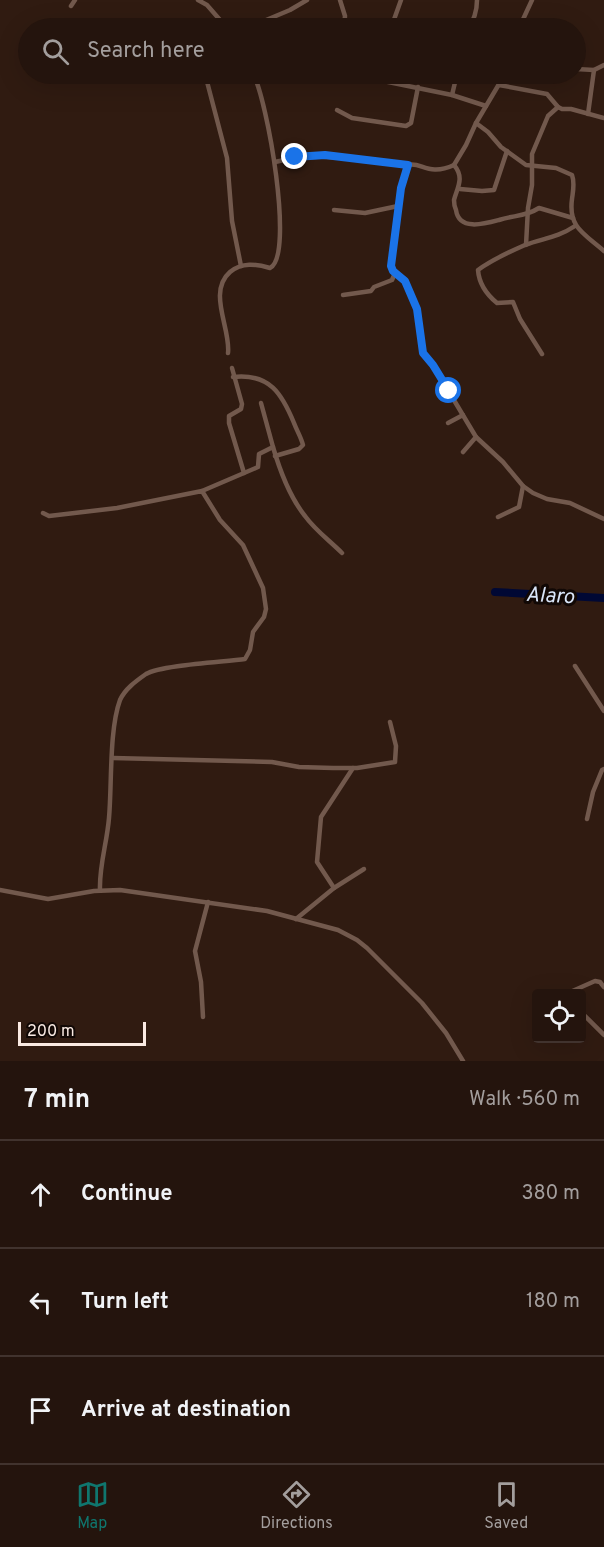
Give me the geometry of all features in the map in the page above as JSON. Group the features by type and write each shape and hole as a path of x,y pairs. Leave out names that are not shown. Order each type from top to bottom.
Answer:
{"street":[{"path":"71,6 75,0"},
{"path":"198,0 207,5 218,18"},
{"path":"271,18 307,0"},
{"path":"340,0 345,18"},
{"path":"394,18 400,0"},
{"path":"473,18 477,0"},
{"path":"524,18 532,0"},
{"path":"586,70 594,70 604,65"},
{"path":"588,114 594,70"},
{"path":"208,84 227,158 232,221 241,266"},
{"path":"228,353 228,335 220,303 221,286 226,276 241,266 260,265 270,268 277,262 280,218 275,162 257,84"},
{"path":"407,84 486,106"},
{"path":"452,95 455,84"},
{"path":"275,162 295,157 325,155 408,165 412,163 434,171 454,165 499,85 547,94 558,107 604,118"},
{"path":"337,110 352,118 406,126 411,123 418,87"},
{"path":"526,245 532,185 532,154 549,116 558,107"},
{"path":"476,123 523,164 556,168 572,176 575,226 604,251"},
{"path":"460,189 494,190 507,151"},
{"path":"408,165 398,206 391,266 395,273 405,281 417,309 423,353 433,365 476,437 523,486 547,499 570,503 604,519"},
{"path":"454,165 458,170 460,189 454,201 456,215 464,223 477,225 528,215 539,208 573,218"},
{"path":"334,210 365,213 398,206"},
{"path":"542,354 520,319 513,302 497,303 484,290 478,270 496,258 510,254 526,245 561,236 575,226"},
{"path":"343,295 371,291 374,287 392,280 395,273"},
{"path":"232,368 242,404 241,409 229,416 229,423 244,473"},
{"path":"233,377 244,376 263,381 275,388 282,397 303,445 275,456"},
{"path":"261,403 275,456 290,494 305,517 342,553"},
{"path":"448,423 463,415"},
{"path":"463,452 476,437"},
{"path":"43,513 49,516 117,508 202,491 258,467 259,454 273,447"},
{"path":"498,517 519,507 523,486"},
{"path":"100,890 100,871 109,819 116,718 121,698 129,687 148,673 245,659 250,650 253,632 264,617 266,609 262,588 243,545 220,520 202,491"},
{"path":"575,666 580,670 604,711"},
{"path":"113,758 262,761 299,767 353,768 395,762 396,746 390,722"},
{"path":"334,888 317,862 321,817 353,768"},
{"path":"587,819 592,792 604,769"},
{"path":"296,919 334,888 364,869"},
{"path":"0,890 48,899 100,890 120,890 267,911 338,930 367,948 427,1008 464,1061"},
{"path":"203,1017 201,982 195,951 208,902"},
{"path":"577,989 595,981 600,982 604,987"},
{"path":"586,1017 604,1035"}],"waterway":[{"name":"Alaro","path":"495,592 604,598"}],"route":[{"path":"295,157 325,155 408,165 402,181 391,266 393,271 405,281 417,309 420,324 419,339 423,353 449,391"}]}
